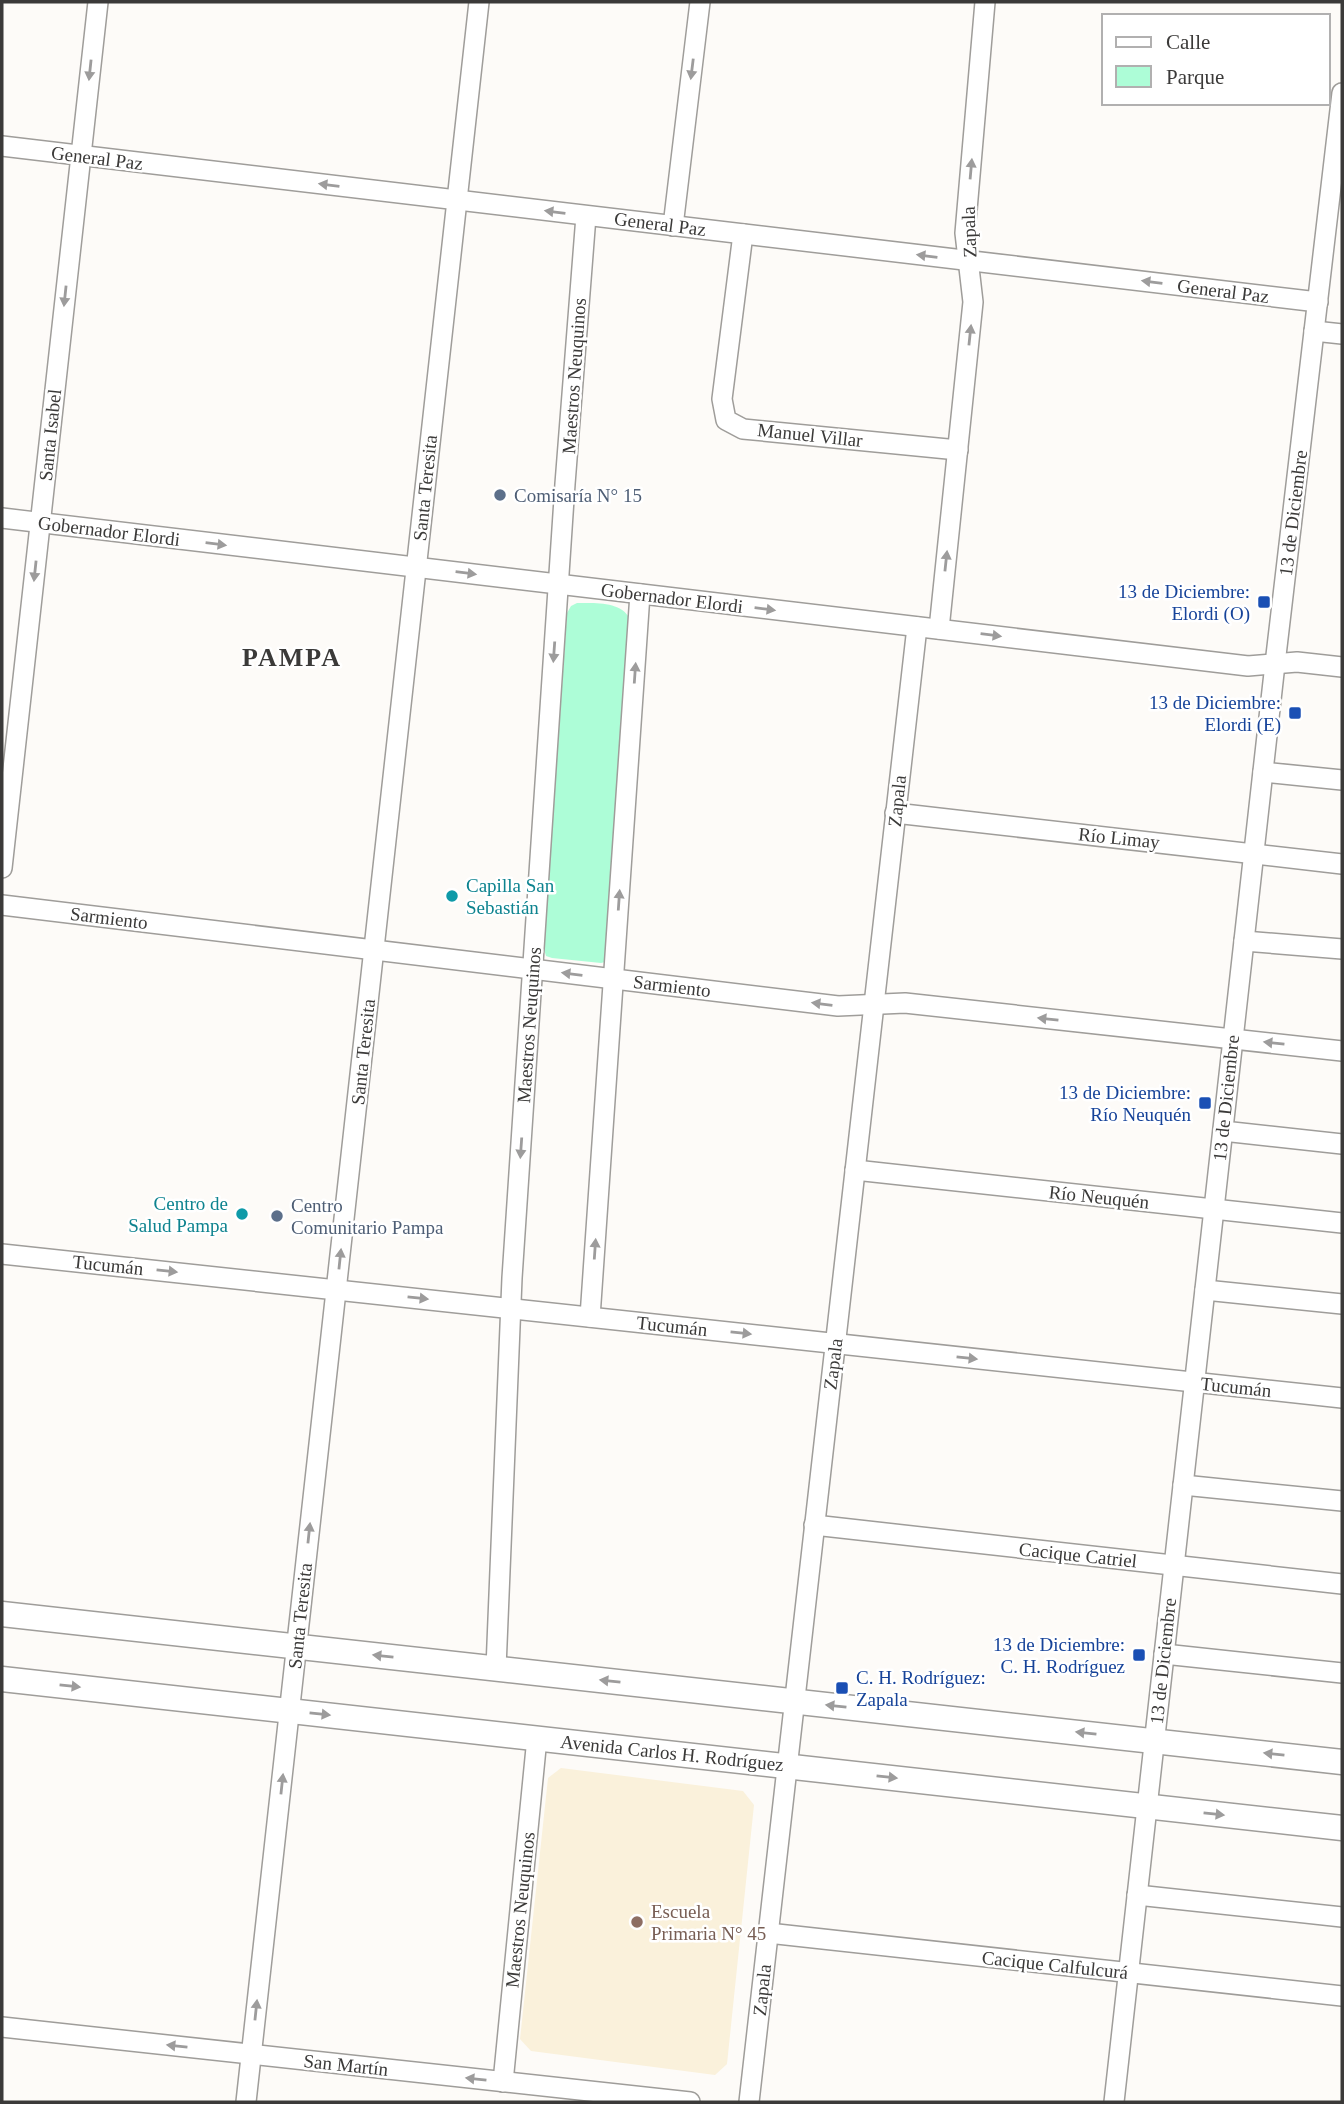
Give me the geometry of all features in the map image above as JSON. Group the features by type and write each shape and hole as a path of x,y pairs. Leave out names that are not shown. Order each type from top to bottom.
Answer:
{"main road":[{"path":"2,1614 1342,1762"},
{"name":"Avenida Carlos H. Rodríguez","path":"2,1679 1342,1828"}],"street":[{"name":"Santa Isabel","path":"2,868 98,2"},
{"name":"Santa Teresita","path":"246,2102 479,2"},
{"path":"673,226 700,2"},
{"name":"Zapala","path":"939,629 974,296 966,225 985,2"},
{"name":"13 de Diciembre","path":"1114,2102 1275,664 1342,93"},
{"name":"General Paz","path":"2,146 1318,302"},
{"name":"Maestros Neuquinos","path":"496,1668 511,1308 558,584 586,216"},
{"name":"Manuel Villar","path":"743,234 722,399 726,420 743,429 958,450"},
{"path":"1314,331 1342,334"},
{"name":"Gobernador Elordi","path":"2,518 1248,666 1297,662 1342,667"},
{"path":"590,1317 640,594"},
{"name":"Zapala","path":"749,2102 917,626"},
{"path":"1263,772 1342,780"},
{"name":"Río Limay","path":"895,813 1342,864"},
{"name":"Sarmiento","path":"2,905 838,1006 905,1003 1342,1051"},
{"path":"1244,941 1342,949"},
{"path":"1223,1131 1342,1144"},
{"name":"Río Neuquén","path":"855,1170 1342,1223"},
{"name":"Tucumán","path":"2,1254 1342,1398"},
{"path":"1205,1290 1342,1304"},
{"path":"1183,1485 1342,1501"},
{"name":"Cacique Catriel","path":"814,1525 1342,1584"},
{"path":"1164,1654 1342,1673"},
{"name":"Maestros Neuquinos","path":"503,2082 537,1738"},
{"path":"1137,1895 1342,1917"},
{"name":"Cacique Calfulcurá","path":"768,1933 1342,1997"},
{"name":"San Martín","path":"2,2027 503,2082 530,2094 690,2102"}],"shaded area":[{"name":"Escuela Primaria N° 45","path":"561,1768 743,1791 754,1805 727,2064 715,2075 531,2051 520,2039 548,1778"}],"green space":[{"path":"577,603 614,606 626,613 630,619 605,962 601,963 552,958 546,956 544,949 567,613 571,606"}],"place":[{"name":"Comisaría N° 15","path":"500,495"},
{"name":"13 de Diciembre: Elordi (O)","path":"1264,602"},
{"name":"13 de Diciembre: Elordi (E)","path":"1295,713"},
{"name":"Capilla San Sebastián","path":"452,896"},
{"name":"13 de Diciembre: Río Neuquén","path":"1205,1103"},
{"name":"Centro de Salud Pampa","path":"242,1214"},
{"name":"Centro Comunitario Pampa","path":"277,1216"},
{"name":"13 de Diciembre: C. H. Rodríguez","path":"1139,1655"},
{"name":"C. H. Rodríguez: Zapala","path":"842,1688"},
{"name":"Escuela Primaria N° 45","path":"637,1922"}],"district":[{"name":"PAMPA","path":"292,657"}]}
